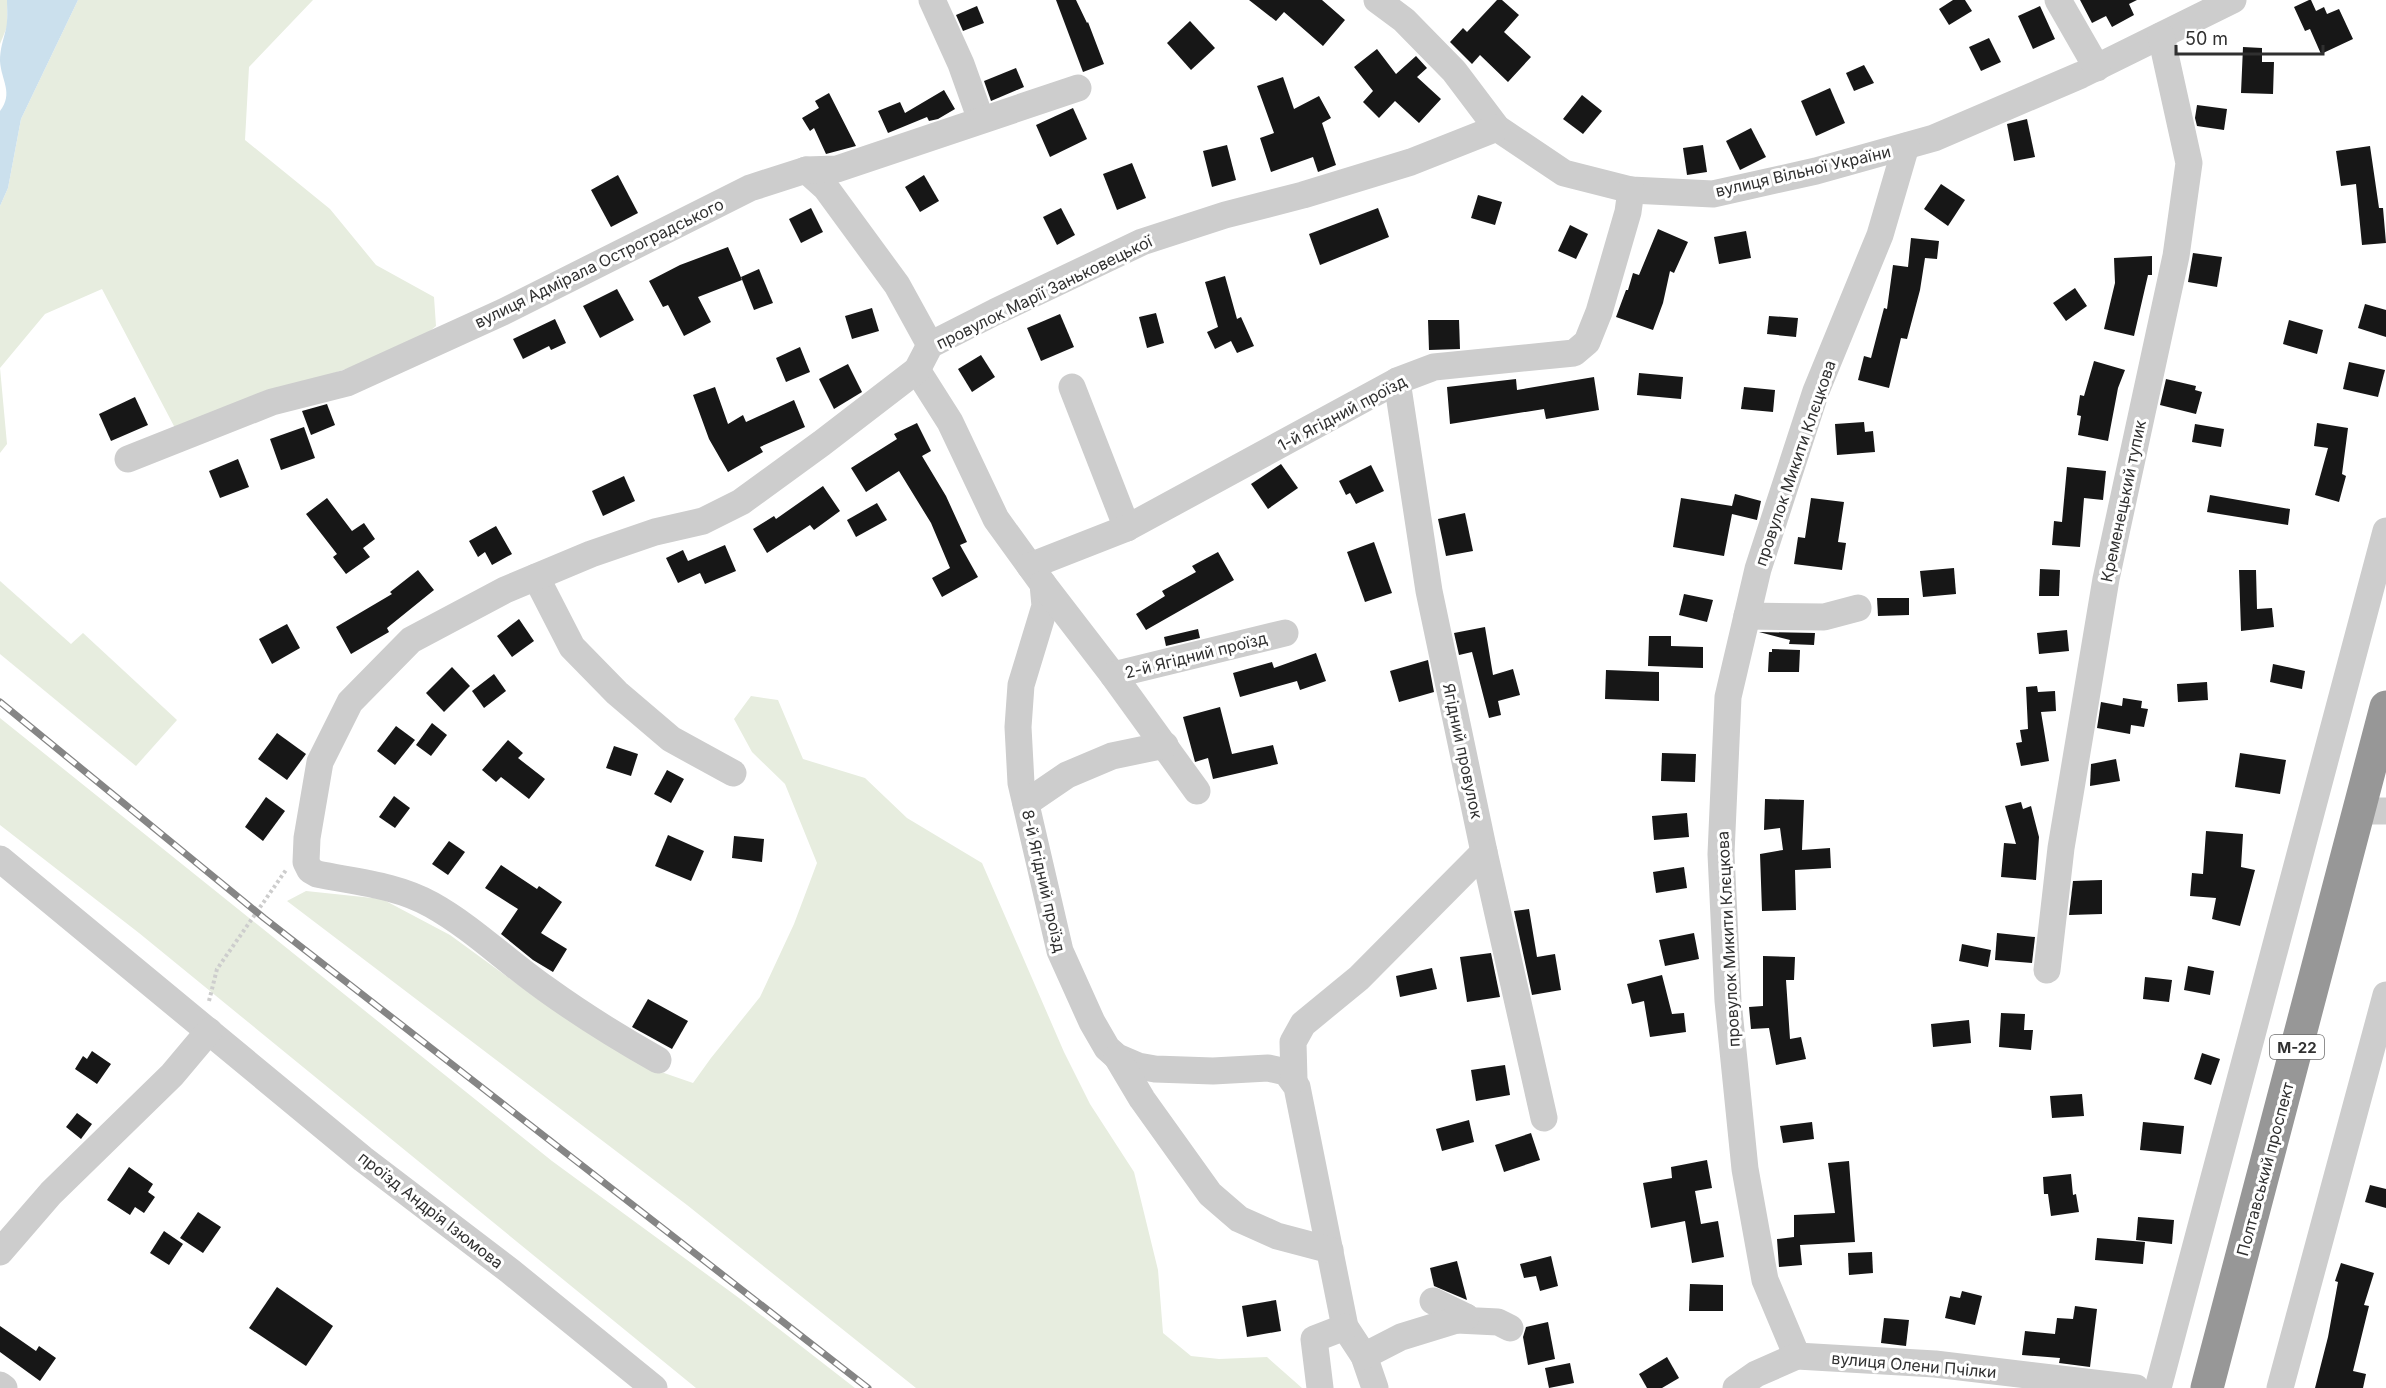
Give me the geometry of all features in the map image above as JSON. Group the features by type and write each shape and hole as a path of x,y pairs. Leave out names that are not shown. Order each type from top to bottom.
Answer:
{"highway":[{"name":"Полтавський проспект","path":"2207,1388 2372,811 2386,707"}],"street":[{"path":"932,0 961,64 981,120"},
{"name":"вулиця Вільної України","path":"1377,0 1404,20 1454,71 1497,128 1564,173 1631,190 1713,194 1816,171 1934,138 2097,68 2233,0"},
{"path":"2058,0 2097,68"},
{"name":"Кременецький тупик","path":"2047,970 2061,848 2106,579 2175,256 2189,163 2161,36"},
{"name":"вулиця Адмірала Остроградського","path":"128,459 272,402 347,383 503,312 750,188 806,170 837,169 1077,88"},
{"name":"провулок Марії Заньковецької","path":"306,862 307,838 320,762 350,702 411,639 505,590 591,554 655,532 703,520 741,502 917,370 930,345 1142,242 1225,215 1303,195 1411,162 1497,128"},
{"name":"провулок Микити Клєцкова","path":"1797,1356 1765,1280 1745,1169 1728,1001 1721,854 1728,697 1758,569 1816,391 1880,235 1906,146"},
{"path":"806,170 826,188 897,285 930,345"},
{"name":"1-й Ягідний проїзд","path":"1037,575 1397,381 1434,367 1574,353 1587,342 1599,312 1628,212 1631,190"},
{"path":"917,370 950,422 996,519 1037,575"},
{"name":"Ягідний провулок","path":"1397,381 1429,591 1484,852 1544,1118"},
{"path":"1072,387 1127,528"},
{"path":"2158,1388 2386,531"},
{"name":"2-й Ягідний проїзд","path":"1037,575 1113,675 1285,633"},
{"name":"8-й Ягідний проїзд","path":"1037,575 1045,606 1021,685 1018,727 1021,783 1060,951 1092,1022 1107,1048 1117,1057 1142,1099 1210,1194 1239,1219 1277,1236 1330,1250"},
{"path":"536,578 572,647 617,693 671,739 734,773"},
{"path":"1747,616 1824,617 1858,608"},
{"path":"1113,675 1197,791"},
{"path":"1026,803 1066,775 1112,756 1165,745"},
{"path":"1294,1080 1293,1042 1303,1024 1359,978 1484,852"},
{"name":"проїзд Андрія Ізюмова","path":"0,859 363,1159 510,1271 654,1388"},
{"path":"306,862 310,870 317,874 391,888 431,904 478,936 554,995 609,1032 658,1060"},
{"path":"2280,1388 2386,995"},
{"path":"0,1252 51,1193 172,1075 209,1031"},
{"path":"1117,1057 1138,1066 1155,1069 1213,1071 1268,1068 1286,1072 1294,1080 1345,1327 1364,1356 1375,1388"},
{"path":"1433,1301 1466,1317"},
{"path":"1364,1356 1401,1337 1466,1317"},
{"path":"1466,1317 1457,1320 1498,1322 1510,1328"},
{"path":"1320,1388 1314,1339 1345,1327"},
{"name":"вулиця Олени Пчілки","path":"1736,1388 1756,1374 1797,1356 1935,1364 2136,1388"}],"path":[{"path":"209,1031 209,1000 217,969 287,869 306,862"}],"shaded area":[{"path":"0,0 7,0 7,27 0,44"},
{"path":"78,0 313,0 249,67 245,140 330,209 376,265 434,297 436,326 412,346 175,428 102,289 45,314 0,368 0,206 8,188 21,119"},
{"path":"0,368 7,444 0,453"},
{"path":"0,581 71,644 83,633 177,720 136,766 0,654"},
{"path":"751,696 778,700 803,759 865,778 907,818 982,863 1064,1052 1090,1104 1134,1172 1158,1270 1163,1333 1191,1356 1219,1359 1267,1357 1302,1388 916,1388 687,1205 287,901 306,891 382,899 450,935 539,1000 641,1065 693,1083 760,997 794,924 817,863 785,784 752,752 734,719"},
{"path":"0,718 552,1161 739,1298 855,1388 696,1388 139,933 0,825"}],"water":[{"path":"7,0 78,0 21,119 8,188 0,206 0,111 6,98 6,86 0,57 7,26"}],"building":[{"path":"1056,0 1076,0 1088,22 1104,64 1083,72"},
{"path":"1249,0 1322,0 1345,20 1323,46 1284,12 1276,21"},
{"path":"1497,0 1502,0 1519,15 1504,32 1531,57 1508,82 1480,55 1472,64 1450,42 1463,28 1467,32"},
{"path":"1953,0 1965,0 1972,11 1949,25 1939,9"},
{"path":"2080,0 2137,0 2129,4 2134,15 2112,27 2106,16 2092,23"},
{"path":"2309,0 2316,11 2324,7 2327,14 2339,9 2353,39 2321,54 2310,29 2305,31 2294,7"},
{"path":"977,6 984,23 963,31 956,15"},
{"path":"2040,6 2055,39 2033,49 2018,16"},
{"path":"1190,21 1215,48 1191,70 1167,43"},
{"path":"1989,38 2001,62 1981,71 1969,47"},
{"path":"2243,47 2262,48 2262,62 2274,62 2273,94 2241,93"},
{"path":"1377,49 1396,74 1416,56 1427,68 1417,77 1441,99 1419,123 1395,101 1379,118 1363,102 1373,91 1354,67"},
{"path":"1864,65 1874,83 1854,91 1846,73"},
{"path":"1016,68 1024,87 991,101 984,81"},
{"path":"1283,77 1294,109 1319,96 1331,118 1322,123 1336,165 1318,172 1313,157 1271,172 1260,138 1274,133 1257,86"},
{"path":"1830,88 1845,123 1816,136 1801,101"},
{"path":"944,90 955,109 938,119 929,121 927,117 888,133 878,111 900,102 905,113"},
{"path":"829,93 856,146 826,154 814,128 810,131 802,118 819,108 815,101"},
{"path":"1582,95 1602,111 1583,134 1563,119"},
{"path":"2197,105 2227,109 2224,130 2197,126 2195,118"},
{"path":"1073,108 1087,139 1050,157 1036,125"},
{"path":"2027,119 2035,157 2014,161 2007,124"},
{"path":"1751,128 1766,157 1740,170 1726,141"},
{"path":"1227,145 1236,180 1212,187 1203,151"},
{"path":"1703,145 1707,172 1687,175 1683,148"},
{"path":"2370,146 2379,208 2383,208 2386,243 2362,245 2356,184 2341,186 2336,151"},
{"path":"1132,163 1146,198 1117,210 1103,174"},
{"path":"618,175 638,213 611,227 591,190"},
{"path":"924,175 939,201 920,212 905,187"},
{"path":"1941,184 1965,200 1948,226 1924,209"},
{"path":"1478,195 1502,202 1495,225 1471,218"},
{"path":"811,208 823,232 801,243 789,219"},
{"path":"1061,208 1075,235 1057,245 1043,217"},
{"path":"1378,208 1389,237 1320,265 1309,234"},
{"path":"1570,225 1588,234 1576,259 1558,251"},
{"path":"1658,229 1688,242 1674,273 1670,271 1663,303 1653,330 1616,317 1633,273 1639,275"},
{"path":"1746,231 1751,258 1719,264 1714,237"},
{"path":"1911,238 1939,241 1937,259 1925,258 1920,290 1907,339 1901,338 1889,388 1858,380 1864,356 1871,358 1884,308 1887,309 1893,265 1908,267"},
{"path":"728,247 742,280 698,297 711,322 684,336 668,305 663,307 649,281 680,265"},
{"path":"2193,253 2222,257 2217,287 2188,282"},
{"path":"2152,256 2152,275 2148,275 2134,336 2104,329 2115,283 2114,258"},
{"path":"759,269 773,303 754,310 741,277"},
{"path":"1225,276 1237,319 1241,317 1254,346 1237,353 1231,341 1215,349 1207,332 1218,327 1205,282"},
{"path":"2075,288 2087,306 2066,321 2053,303"},
{"path":"617,289 634,320 600,338 583,306"},
{"path":"2365,304 2386,310 2386,337 2358,328"},
{"path":"872,308 879,331 852,339 845,316"},
{"path":"1156,313 1164,343 1147,348 1139,317"},
{"path":"1060,314 1074,347 1041,361 1027,328"},
{"path":"1769,316 1798,318 1796,337 1767,334"},
{"path":"555,319 566,343 551,350 549,346 523,359 513,339"},
{"path":"1428,320 1459,320 1460,349 1429,350"},
{"path":"2289,320 2323,330 2317,354 2283,344"},
{"path":"800,347 810,372 786,382 776,358"},
{"path":"981,355 995,377 972,392 958,369"},
{"path":"2094,361 2125,370 2118,388 2108,441 2078,435 2081,416 2077,415 2080,395 2084,396"},
{"path":"2349,362 2385,370 2378,397 2343,389"},
{"path":"848,364 862,392 834,409 819,379"},
{"path":"1639,373 1683,377 1681,399 1637,395"},
{"path":"1594,377 1599,410 1546,419 1544,409 1450,424 1447,387 1516,379 1517,390"},
{"path":"2166,379 2196,386 2195,390 2202,392 2196,414 2160,405"},
{"path":"715,387 728,424 743,415 746,422 794,400 805,427 760,447 763,452 728,472 709,439 693,395"},
{"path":"1744,387 1775,390 1773,412 1741,409"},
{"path":"135,397 148,425 111,441 99,414"},
{"path":"327,404 335,425 311,435 302,411"},
{"path":"1864,422 1865,432 1873,431 1875,452 1837,455 1835,424"},
{"path":"917,423 931,451 922,456 946,496 967,542 960,545 978,577 942,597 932,578 950,568 931,523 899,471 866,492 851,468 897,439 894,434"},
{"path":"2317,423 2348,428 2342,474 2346,476 2339,502 2315,495 2328,448 2314,446"},
{"path":"2195,424 2224,429 2221,447 2192,442"},
{"path":"304,427 315,458 281,470 270,439"},
{"path":"238,459 249,487 220,498 209,471"},
{"path":"1281,464 1298,488 1268,509 1251,484"},
{"path":"1371,465 1384,491 1356,504 1350,493 1346,495 1339,481"},
{"path":"2067,467 2106,471 2103,500 2084,498 2080,547 2052,545 2054,521 2062,522"},
{"path":"624,476 635,501 603,516 592,491"},
{"path":"823,486 840,511 814,530 810,525 767,553 753,529 774,516 776,519"},
{"path":"1735,494 1761,501 1757,520 1732,514 1724,556 1673,547 1681,498 1732,506"},
{"path":"2210,495 2290,509 2288,525 2207,512"},
{"path":"327,498 352,531 364,523 375,539 363,548 370,557 346,574 333,557 337,554 306,514"},
{"path":"1811,498 1844,502 1838,542 1846,543 1842,570 1794,564 1798,537 1805,538"},
{"path":"877,503 887,520 856,537 847,520"},
{"path":"1465,513 1473,551 1446,556 1438,519"},
{"path":"496,526 512,554 492,565 485,552 478,557 469,541"},
{"path":"1374,542 1392,593 1365,602 1347,552"},
{"path":"725,545 736,571 705,584 700,573 678,583 666,558 683,550 688,561"},
{"path":"1218,552 1234,580 1146,630 1136,614 1165,596 1162,591 1196,572 1192,566"},
{"path":"1954,568 1956,594 1923,597 1920,571"},
{"path":"2040,569 2060,570 2059,596 2039,596"},
{"path":"418,570 434,590 387,628 389,632 351,654 336,627 392,594 390,592"},
{"path":"2239,570 2256,570 2257,609 2272,608 2274,627 2241,631"},
{"path":"1684,594 1713,600 1707,622 1679,615"},
{"path":"1877,598 1909,598 1909,615 1878,616"},
{"path":"519,619 534,641 512,657 497,636"},
{"path":"287,624 300,648 272,664 259,639"},
{"path":"1485,627 1493,675 1513,669 1520,695 1498,701 1501,715 1489,718 1472,652 1459,655 1454,633"},
{"path":"1198,629 1200,638 1166,646 1164,637"},
{"path":"2067,630 2069,651 2039,654 2037,633"},
{"path":"1759,632 1815,633 1814,645 1789,644 1790,640"},
{"path":"1649,636 1671,636 1671,646 1703,647 1703,668 1648,666"},
{"path":"1772,649 1800,650 1799,672 1768,672 1769,652 1772,652"},
{"path":"1316,653 1326,681 1300,690 1297,681 1240,697 1233,673 1272,662 1274,668"},
{"path":"1428,660 1434,692 1399,702 1390,671"},
{"path":"2273,664 2305,671 2302,689 2270,682"},
{"path":"452,667 470,686 444,712 426,693"},
{"path":"1606,670 1659,672 1659,701 1605,699"},
{"path":"494,674 506,691 484,708 472,691"},
{"path":"2207,682 2208,700 2178,702 2177,684"},
{"path":"2037,686 2038,692 2055,691 2056,711 2041,712 2049,761 2021,766 2016,743 2022,742 2020,730 2028,729 2026,687"},
{"path":"2123,698 2142,701 2141,708 2148,709 2144,727 2131,725 2130,734 2097,728 2101,702 2122,706"},
{"path":"1220,707 1232,754 1273,745 1278,764 1213,779 1208,758 1195,762 1183,717"},
{"path":"432,723 447,735 431,756 416,745"},
{"path":"396,726 415,740 395,765 377,751"},
{"path":"277,733 306,754 287,780 258,759"},
{"path":"508,740 523,753 518,758 545,779 529,799 501,777 496,782 482,770"},
{"path":"614,746 638,754 631,776 606,768"},
{"path":"1662,753 1696,754 1695,782 1661,781"},
{"path":"2240,753 2286,760 2280,794 2235,787"},
{"path":"2116,759 2120,781 2090,786 2091,764"},
{"path":"667,770 684,779 671,803 654,794"},
{"path":"394,796 410,808 395,828 379,817"},
{"path":"266,797 285,811 263,841 245,827"},
{"path":"1765,799 1804,800 1802,850 1830,848 1831,868 1795,870 1796,910 1762,911 1760,854 1783,850 1780,828 1764,830"},
{"path":"2021,802 2023,809 2031,806 2039,837 2036,880 2001,877 2004,843 2016,844 2005,806"},
{"path":"1687,813 1689,837 1654,840 1652,816"},
{"path":"2206,831 2243,834 2241,867 2255,870 2240,926 2212,919 2216,898 2190,896 2192,873 2203,874"},
{"path":"668,835 704,851 691,881 655,866"},
{"path":"734,836 764,839 762,862 732,858"},
{"path":"449,841 465,852 448,875 432,864"},
{"path":"501,865 537,889 539,886 562,902 541,933 567,949 553,972 533,960 501,934 518,909 485,888"},
{"path":"1684,867 1687,888 1656,893 1653,872"},
{"path":"2102,880 2102,914 2069,915 2073,881"},
{"path":"1529,909 1537,957 1555,954 1561,990 1532,995 1514,911"},
{"path":"1694,933 1699,959 1665,966 1659,940"},
{"path":"1997,933 2035,937 2032,963 1995,960"},
{"path":"1962,944 1991,950 1988,967 1959,961"},
{"path":"1491,953 1500,997 1467,1002 1460,957"},
{"path":"1763,956 1795,957 1794,980 1786,980 1790,1039 1801,1037 1806,1059 1776,1065 1769,1028 1751,1029 1749,1007 1763,1006"},
{"path":"2188,966 2214,971 2210,995 2184,990"},
{"path":"1432,968 1437,989 1400,997 1396,976"},
{"path":"1662,975 1672,1014 1684,1013 1686,1032 1650,1037 1644,1001 1632,1004 1627,984"},
{"path":"2145,977 2172,980 2169,1002 2143,999"},
{"path":"648,999 688,1021 672,1049 632,1027"},
{"path":"2001,1013 2025,1014 2024,1030 2033,1030 2031,1050 1999,1047"},
{"path":"1969,1020 1971,1043 1933,1047 1931,1024"},
{"path":"92,1051 111,1064 97,1084 75,1069 83,1056 87,1059"},
{"path":"2202,1053 2220,1059 2211,1085 2194,1079"},
{"path":"1505,1065 1510,1095 1476,1101 1471,1070"},
{"path":"2082,1094 2084,1116 2052,1118 2050,1096"},
{"path":"77,1113 92,1124 81,1139 66,1127"},
{"path":"1469,1120 1474,1142 1442,1151 1436,1129"},
{"path":"1812,1122 1814,1139 1783,1143 1780,1126"},
{"path":"2143,1122 2184,1126 2181,1154 2140,1150"},
{"path":"1531,1133 1540,1160 1504,1172 1495,1145"},
{"path":"1707,1160 1712,1188 1695,1191 1701,1224 1718,1221 1724,1257 1692,1263 1685,1221 1651,1228 1643,1183 1672,1178 1671,1167"},
{"path":"1849,1161 1855,1242 1800,1245 1802,1265 1779,1267 1777,1239 1794,1237 1794,1215 1835,1213 1828,1163"},
{"path":"129,1167 153,1184 148,1192 155,1197 144,1213 135,1207 130,1215 107,1200"},
{"path":"2071,1174 2073,1195 2076,1194 2079,1212 2051,1216 2048,1194 2044,1194 2043,1177"},
{"path":"2370,1185 2386,1189 2386,1208 2365,1202"},
{"path":"198,1212 221,1227 203,1253 180,1238"},
{"path":"2138,1217 2174,1220 2172,1244 2136,1240"},
{"path":"164,1231 183,1244 169,1265 150,1253"},
{"path":"2097,1238 2145,1242 2143,1264 2095,1260"},
{"path":"1872,1252 1873,1273 1849,1275 1848,1253"},
{"path":"1551,1256 1558,1286 1540,1291 1536,1276 1524,1278 1520,1264"},
{"path":"1457,1261 1467,1300 1434,1286 1430,1268"},
{"path":"2341,1263 2374,1273 2364,1305 2369,1306 2353,1371 2366,1374 2363,1388 2315,1388 2328,1337 2338,1282 2335,1281"},
{"path":"1690,1284 1723,1285 1723,1311 1689,1311"},
{"path":"277,1287 333,1326 306,1366 249,1328"},
{"path":"1962,1291 1982,1296 1975,1325 1945,1318 1950,1296 1960,1298"},
{"path":"1276,1300 1281,1331 1247,1337 1242,1306"},
{"path":"2075,1306 2097,1309 2090,1367 2059,1363 2060,1358 2022,1355 2025,1331 2055,1334 2057,1318 2073,1319"},
{"path":"1884,1318 1909,1320 1906,1346 1881,1343"},
{"path":"1548,1322 1555,1359 1528,1365 1523,1337 1526,1327"},
{"path":"0,1326 36,1351 39,1346 56,1358 40,1381 0,1352"},
{"path":"1667,1357 1679,1378 1662,1388 1647,1388 1639,1374"},
{"path":"1570,1363 1574,1383 1549,1388 1545,1368"}],"railway":[{"path":"0,702 264,918 868,1388"}]}
